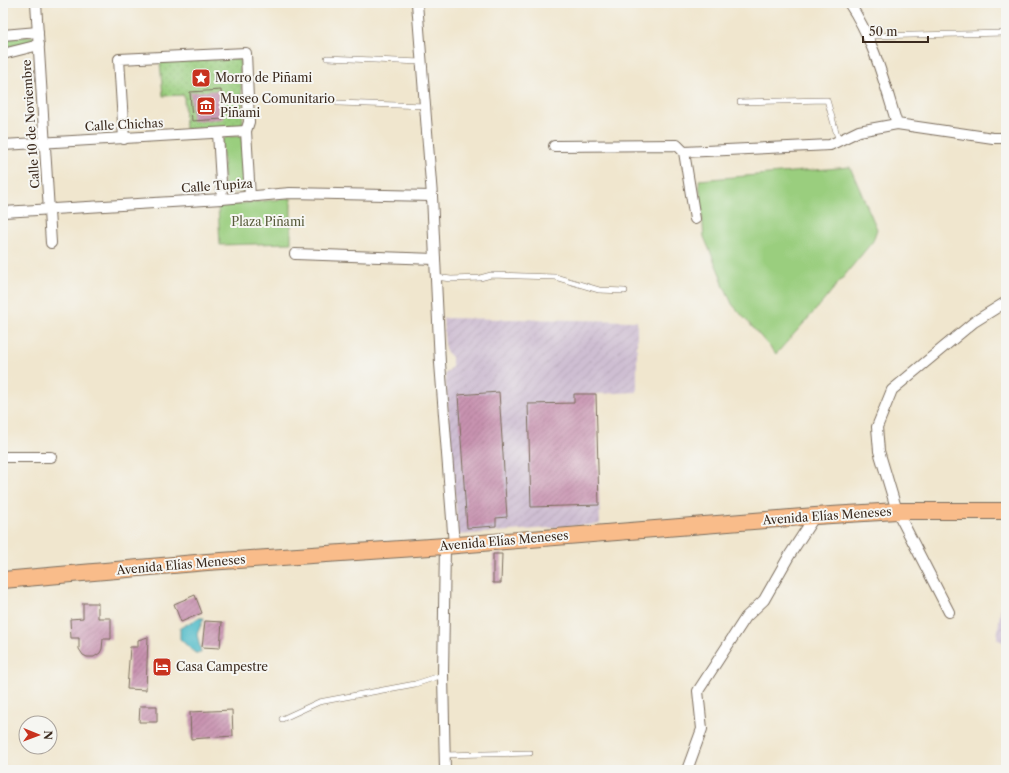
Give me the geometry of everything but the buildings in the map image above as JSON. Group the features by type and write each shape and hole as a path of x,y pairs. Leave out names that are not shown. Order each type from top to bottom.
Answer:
{"main road":[{"name":"Avenida Elías Meneses","path":"3,580 206,562 449,545 816,516 896,511 1006,511"}],"street":[{"name":"Calle 10 de Noviembre","path":"36,3 51,242"},
{"path":"417,3 432,196 449,545 443,675 445,770"},
{"path":"849,3 868,36 873,48 897,124"},
{"path":"3,35 38,32"},
{"path":"3,54 39,45"},
{"path":"124,139 119,59 246,53 249,122 246,131 250,197"},
{"path":"684,152 830,145 860,131 897,124 993,138 1006,138"},
{"name":"Calle Chichas","path":"3,145 246,131"},
{"path":"218,133 222,199"},
{"path":"554,146 677,145 684,152 695,219"},
{"name":"Calle Tupiza","path":"3,212 222,199 290,192 432,196"},
{"path":"295,254 435,259"},
{"path":"949,612 896,511 879,451 877,428 892,390 974,322 1006,302"},
{"path":"3,457 51,457"},
{"path":"687,770 702,729 698,691 746,617 764,600 789,556 816,516"}],"lane":[{"path":"868,36 1006,34"},
{"path":"327,58 421,62"},
{"path":"740,102 827,100 839,142"},
{"path":"338,103 426,106"},
{"path":"435,277 451,279 480,278 492,275 555,277 600,290 625,291"},
{"path":"282,719 320,702 415,684 443,675"},
{"path":"444,755 530,753"}],"shaded area":[{"path":"443,318 637,321 637,392 596,394 600,524 458,535 445,374 452,367 452,357 445,350"},
{"path":"1006,561 1006,644 997,639"}],"green space":[{"path":"34,36 33,41 3,48 3,39"},
{"name":"Morro de Piñami","path":"238,58 240,61 242,126 185,129 184,95 163,96 160,62"},
{"name":"Plaza Piñami","path":"226,137 242,137 245,191 227,193 225,191 222,141"},
{"path":"850,167 877,229 873,241 821,304 776,354 732,304 724,288 721,277 704,237 699,180"},
{"name":"Plaza Piñami","path":"291,198 291,243 220,245 218,206"}],"water":[{"path":"199,618 204,618 197,634 201,653 195,653 180,639 180,628"}],"place":[{"name":"Morro de Piñami","path":"201,78"},
{"name":"Museo Comunitario Piñami","path":"206,106"},
{"name":"Casa Campestre","path":"162,667"}]}
